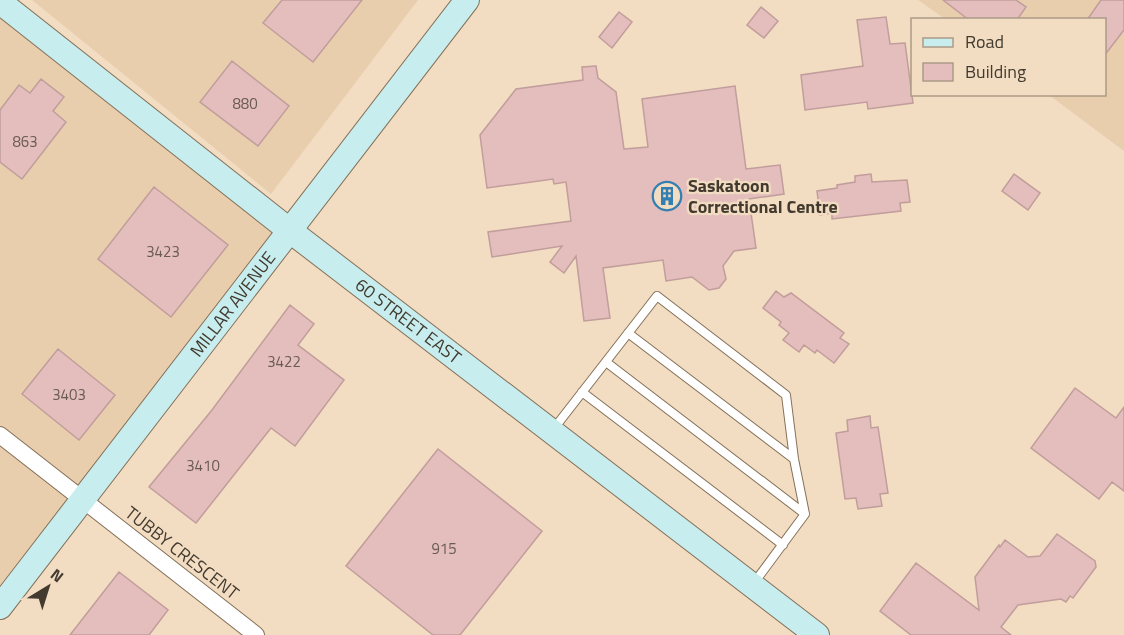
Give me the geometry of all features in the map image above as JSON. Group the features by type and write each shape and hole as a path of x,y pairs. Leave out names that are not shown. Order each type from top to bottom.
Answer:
{"street":[{"name":"MILLAR AVENUE","path":"0,607 84,501 467,0"},
{"name":"60 STREET EAST","path":"0,3 290,230 818,635"},
{"name":"TUBBY CRESCENT","path":"0,435 256,635"}],"lane":[{"path":"552,431 657,296 786,395 794,459 805,514 753,585"},
{"path":"628,333 794,459"},
{"path":"606,362 805,514"},
{"path":"582,392 783,545"}],"shaded area":[{"path":"32,0 418,0 271,194"},
{"path":"918,0 1124,0 1124,151 1050,96 1106,96 1106,18 944,18"},
{"path":"0,2 289,230 0,607"}],"building":[{"path":"282,0 362,0 313,62 263,23"},
{"path":"943,0 1016,0 1026,7 1018,18 966,18"},
{"path":"1101,0 1124,0 1124,30 1106,53 1106,18 1088,18"},
{"path":"761,7 778,21 764,38 747,25"},
{"path":"619,12 632,22 612,48 599,37"},
{"path":"886,17 890,44 905,43 913,103 868,109 867,102 805,110 801,75 863,66 857,20"},
{"path":"232,61 289,106 258,146 200,102"},
{"name":"Saskatoon Correctional Centre","path":"596,66 598,78 616,92 624,149 648,147 642,99 735,86 746,169 780,165 784,194 749,199 756,248 734,251 723,266 726,279 719,288 709,290 692,277 666,281 663,260 603,268 610,318 584,321 576,256 564,273 550,262 562,246 492,257 488,232 571,221 566,182 554,184 553,179 487,188 480,135 516,89 583,80 582,67"},
{"path":"41,79 64,97 53,111 66,122 22,179 0,162 0,110 19,85 30,93"},
{"path":"871,174 872,182 907,180 910,202 900,203 901,211 832,219 832,213 820,215 817,191 837,188 837,185 855,182 855,176"},
{"path":"1014,174 1040,193 1028,210 1002,191"},
{"path":"154,187 228,245 171,317 98,259"},
{"path":"776,291 784,297 791,293 844,333 840,338 849,344 834,363 817,350 815,353 804,345 799,352 783,340 789,333 779,325 781,322 763,308"},
{"path":"290,305 314,324 298,345 344,380 295,446 271,428 196,523 149,487 212,410"},
{"path":"58,349 115,395 79,440 22,394"},
{"path":"1075,388 1116,418 1124,407 1124,491 1112,482 1099,499 1031,448"},
{"path":"870,416 871,428 878,427 888,493 880,494 882,506 858,509 856,498 845,499 836,433 848,431 847,420"},
{"path":"438,449 542,531 460,635 433,635 346,566"},
{"path":"1057,534 1095,561 1096,567 1073,598 1070,596 1066,602 1061,599 1018,605 1001,627 1011,635 911,635 880,611 916,563 979,610 975,577 999,545 1000,547 1005,540 1028,557 1040,556"},
{"path":"119,572 168,610 149,635 70,635"}],"place":[{"name":"Saskatoon Correctional Centre","path":"667,196"}]}
